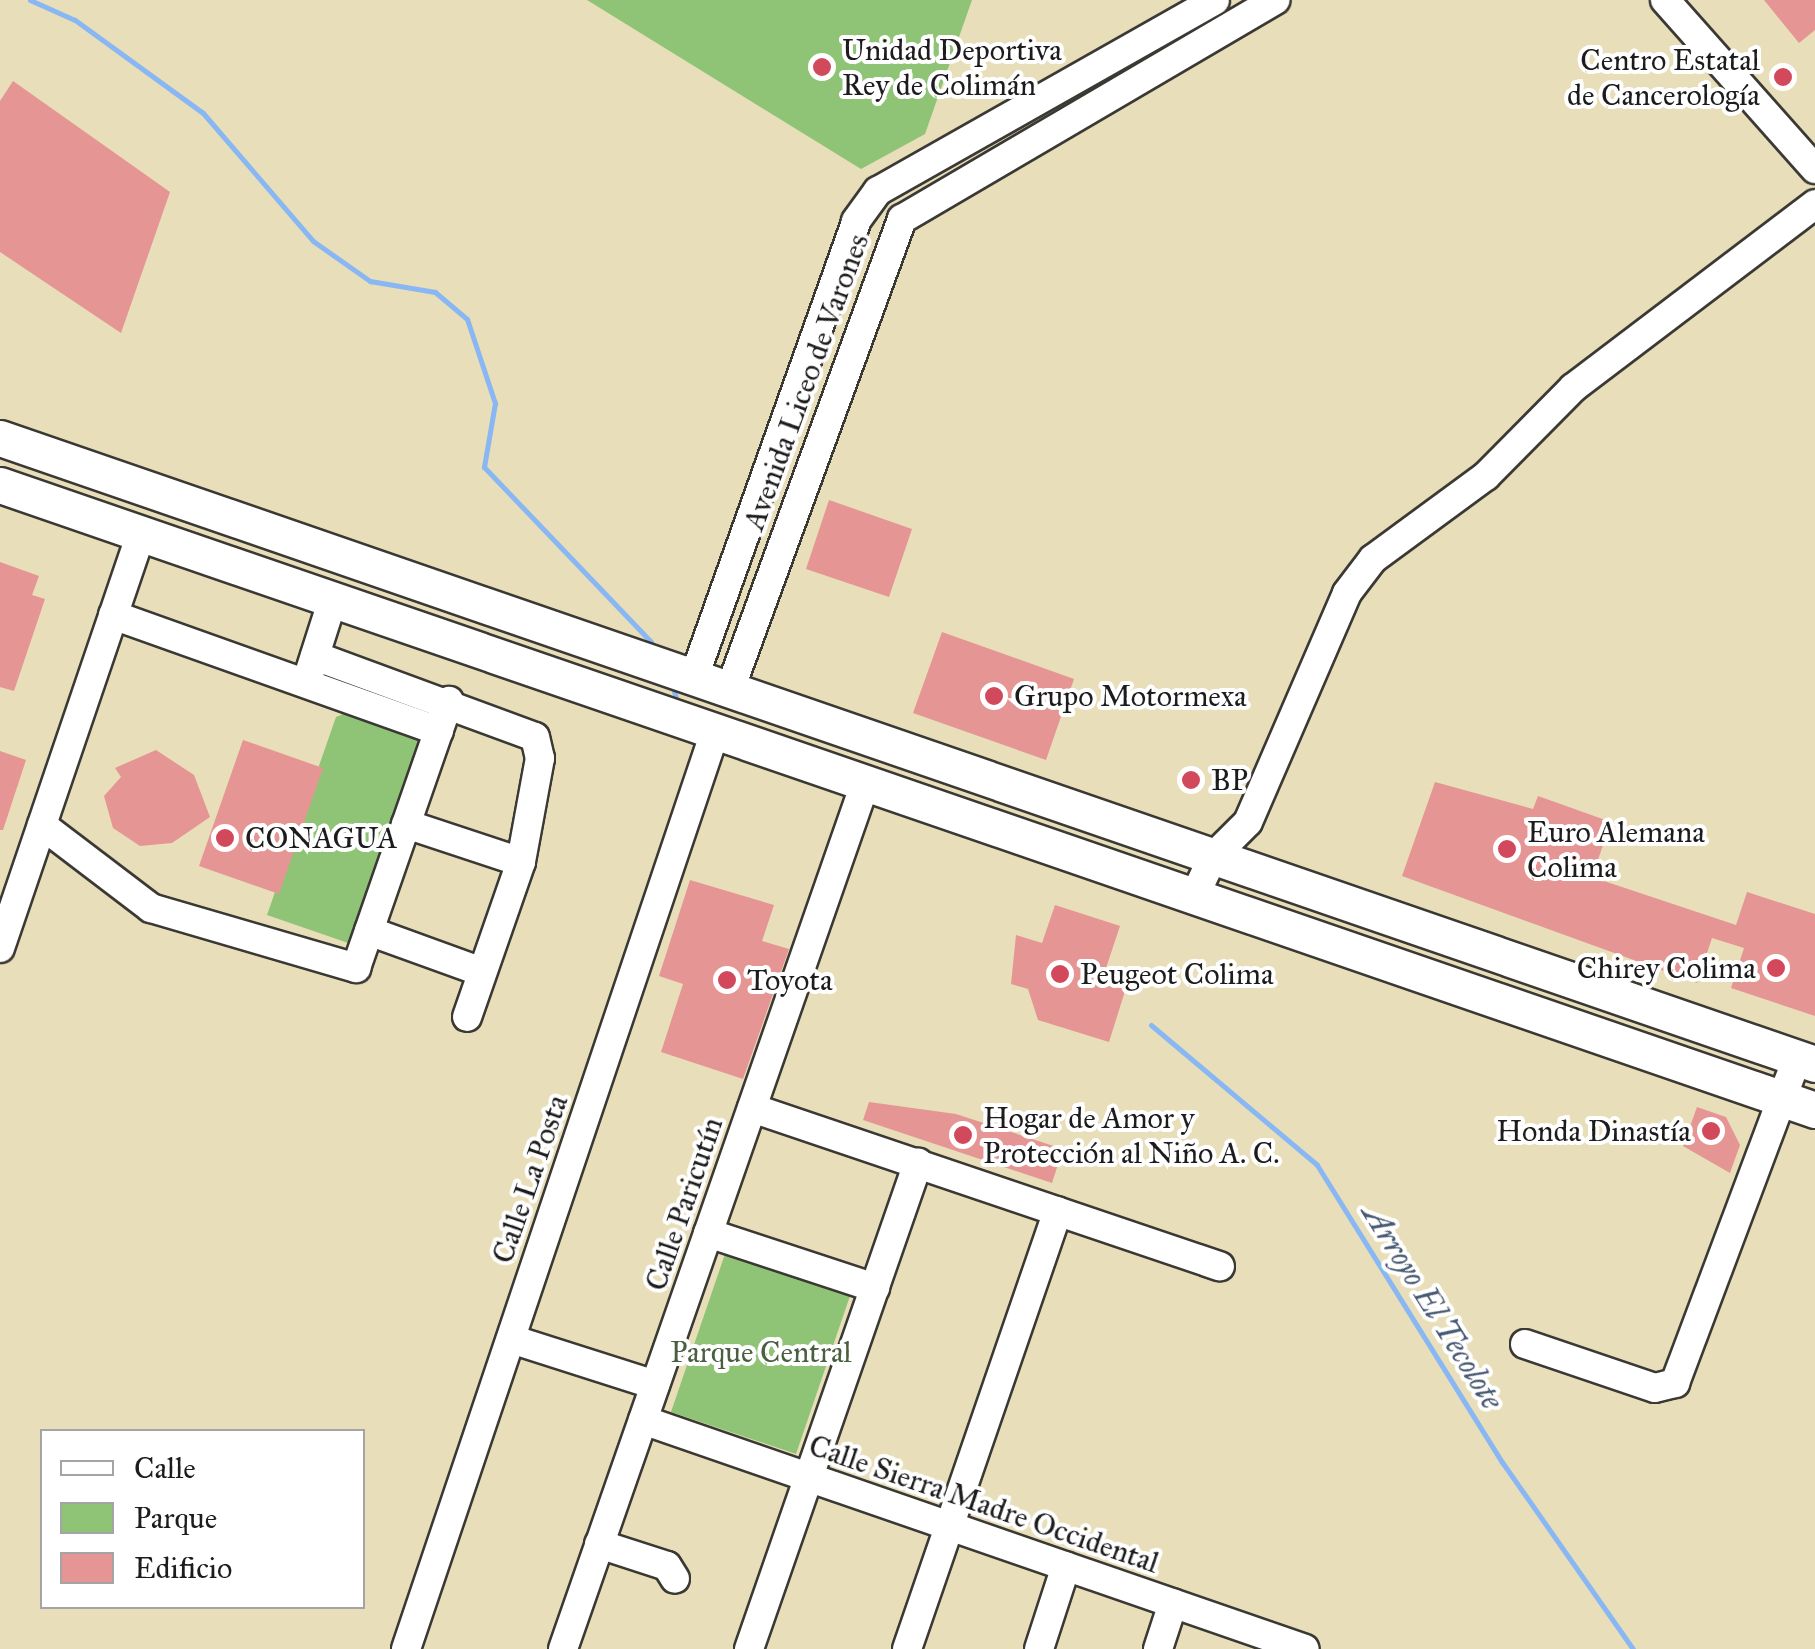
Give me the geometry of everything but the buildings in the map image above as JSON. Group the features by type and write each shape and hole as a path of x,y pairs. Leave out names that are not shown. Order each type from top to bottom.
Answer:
{"main road":[{"path":"0,438 1806,1061"},
{"path":"0,485 1196,893 1799,1105"},
{"path":"603,690 615,652"}],"street":[{"name":"Avenida Liceo de Varones","path":"693,680 856,220 910,172 1215,0"},
{"name":"Avenida Liceo de Varones","path":"729,692 888,243 926,202 1274,0"},
{"path":"1665,0 1815,169"},
{"path":"910,172 926,202"},
{"path":"1196,893 1213,857 1248,822 1347,593 1373,559 1486,476 1573,388 1815,204"},
{"path":"0,948 140,533"},
{"path":"306,684 333,599"},
{"path":"113,614 439,731"},
{"path":"315,656 450,701 535,737 540,758 521,862 467,1017"},
{"path":"42,824 152,908 356,968 450,701"},
{"name":"Calle La Posta","path":"413,1647 511,1339 716,730"},
{"name":"Calle Paricutín","path":"562,1649 866,780"},
{"path":"406,824 521,862"},
{"path":"369,931 482,972"},
{"path":"1525,1344 1655,1388 1675,1383 1799,1105 1806,1061"},
{"path":"752,1108 1220,1266"},
{"path":"749,1649 918,1164"},
{"path":"907,1649 1058,1210"},
{"path":"708,1233 874,1288"},
{"path":"511,1339 655,1385"},
{"name":"Calle Sierra Madre Occidental","path":"643,1420 1292,1647"},
{"path":"599,1544 667,1566 675,1579"},
{"path":"1039,1649 1066,1566"},
{"path":"1158,1649 1172,1603"}],"green space":[{"name":"Unidad Deportiva Rey de Colimán","path":"587,0 972,0 925,134 861,169"},
{"path":"353,710 427,735 354,945 267,915 336,717"},
{"name":"Parque Central","path":"726,1251 851,1293 796,1454 671,1412"}],"waterway":[{"name":"Arroyo El Tecolote","path":"30,0 75,20 203,113 313,241 370,281 435,292 467,319 495,403 484,467 651,642"},
{"name":"Arroyo El Tecolote","path":"671,682 678,703"},
{"name":"Arroyo El Tecolote","path":"1151,1025 1317,1165 1502,1462 1633,1649"}],"place":[{"name":"Unidad Deportiva Rey de Colimán","path":"822,67"},
{"name":"Centro Estatal de Cancerología","path":"1783,77"},
{"name":"Grupo Motormexa","path":"994,696"},
{"name":"BP","path":"1191,780"},
{"name":"CONAGUA","path":"225,838"},
{"name":"Euro Alemana Colima","path":"1507,849"},
{"name":"Chirey Colima","path":"1776,968"},
{"name":"Peugeot Colima","path":"1060,974"},
{"name":"Toyota","path":"727,980"},
{"name":"Honda Dinastía","path":"1711,1131"},
{"name":"Hogar de Amor y Protección al Niño A. C.","path":"963,1135"}]}
